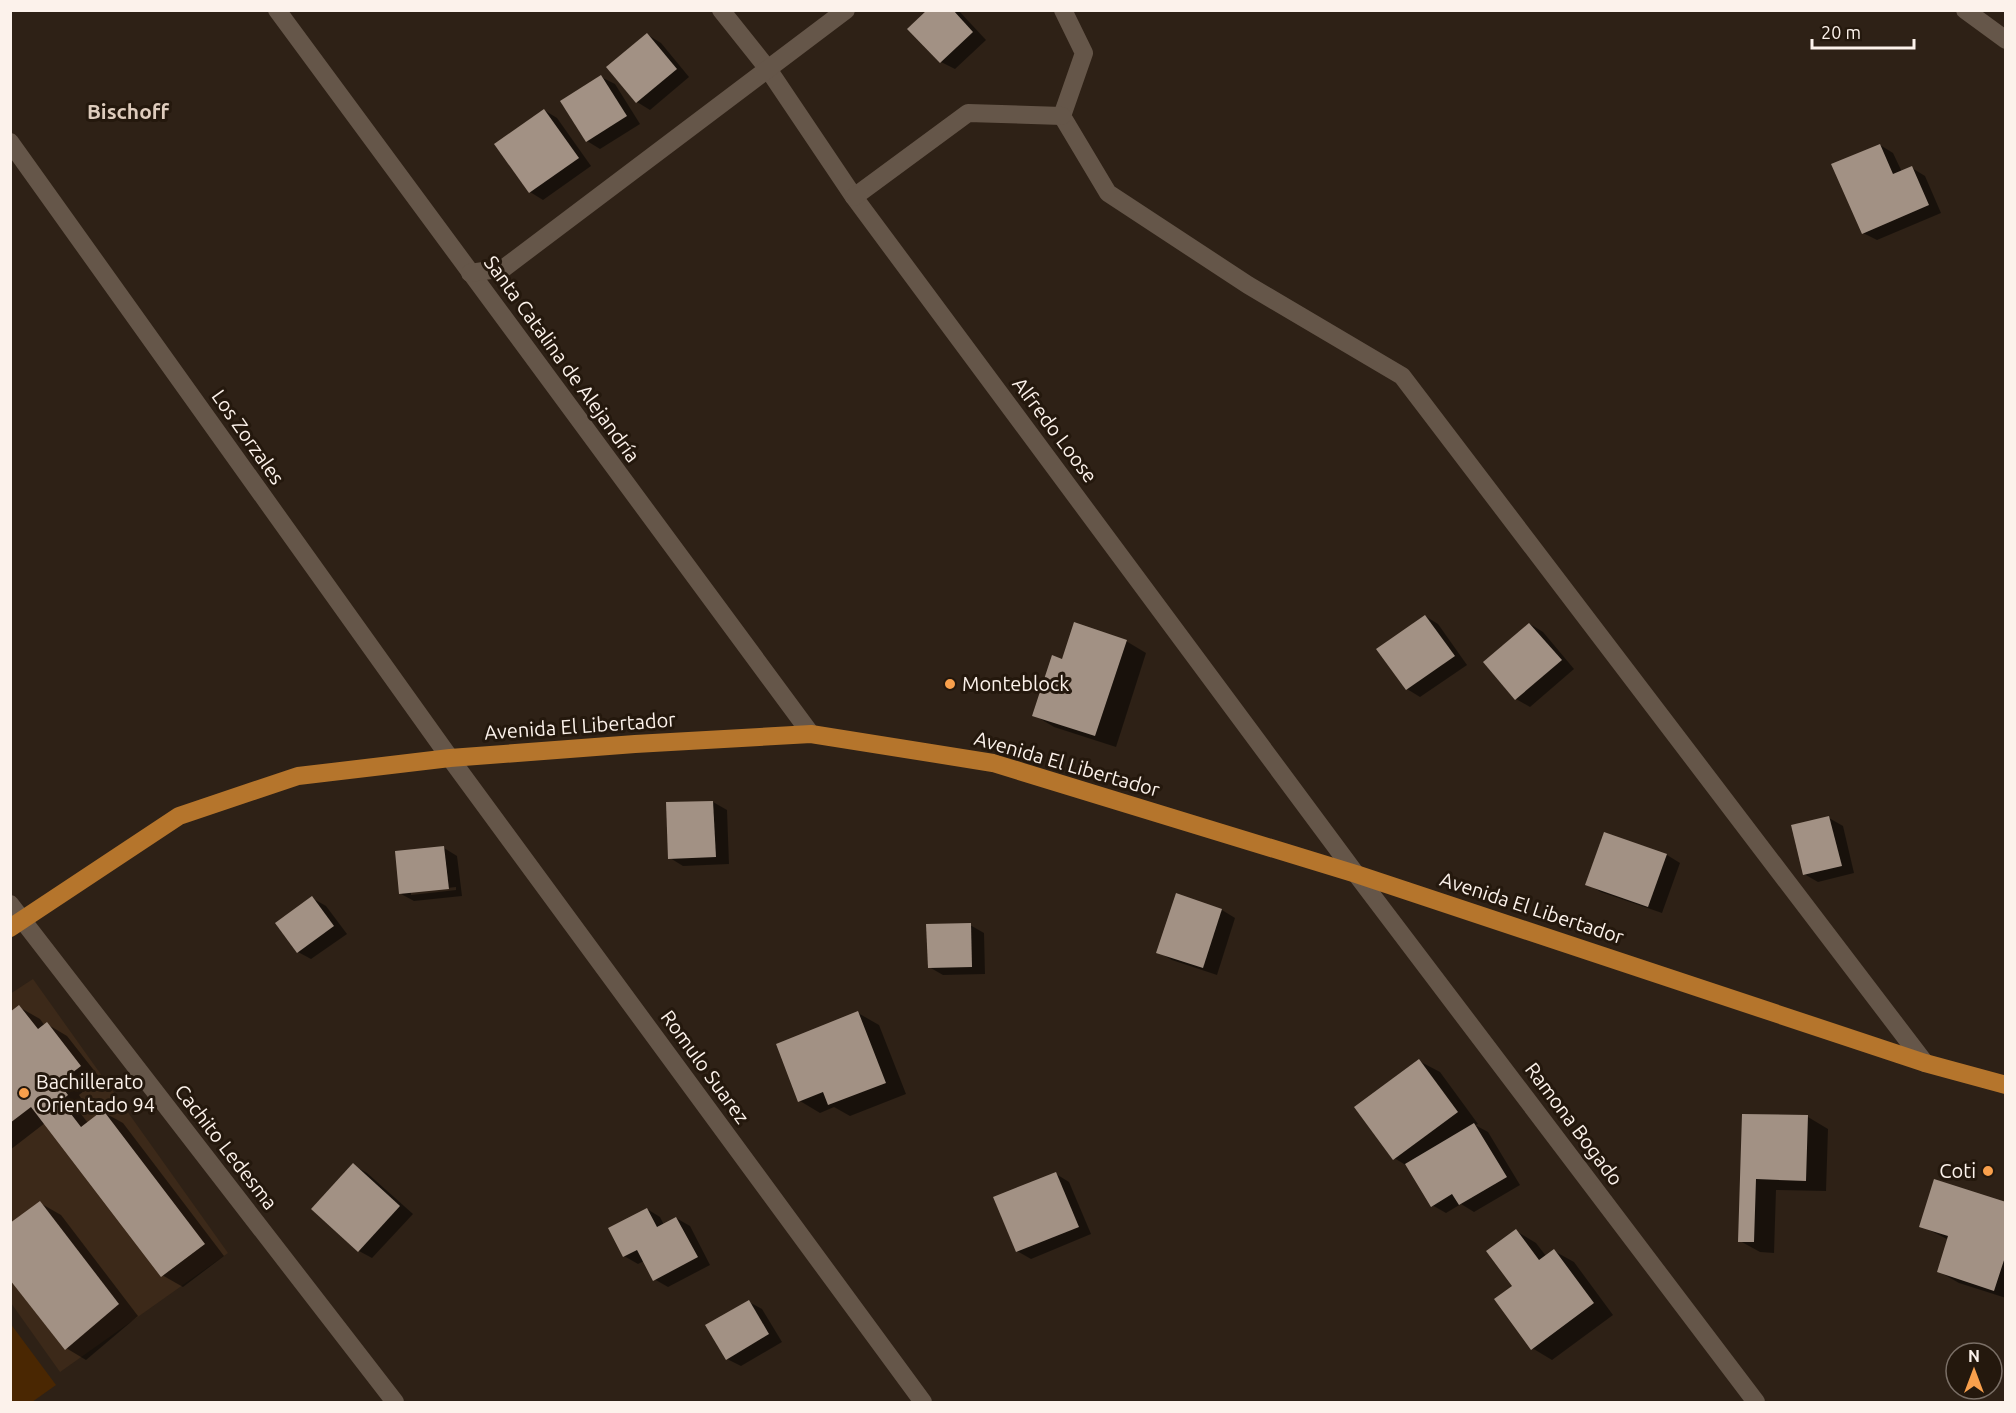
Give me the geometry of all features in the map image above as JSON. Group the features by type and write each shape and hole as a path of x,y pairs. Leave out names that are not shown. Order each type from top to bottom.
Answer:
{"main road":[{"name":"Avenida El Libertador","path":"16,924 179,816 298,776 450,758 811,734 993,763 1356,874 1925,1063 2006,1085"}],"street":[{"name":"Santa Catalina de Alejandría","path":"278,10 811,734"},
{"name":"Alfredo Loose","path":"721,10 768,69 854,197 1356,874"},
{"path":"471,273 504,268 846,10"},
{"path":"1063,10 1084,53 1062,116 1108,194 1248,285 1402,376 1925,1063"},
{"path":"1965,10 2006,40"},
{"path":"854,197 968,113 1062,116"},
{"name":"Los Zorzales","path":"10,142 450,758"},
{"name":"Romulo Suarez","path":"450,758 923,1402"},
{"name":"Ramona Bogado","path":"1356,874 1756,1402"},
{"name":"Cachito Ledesma","path":"10,904 16,924 395,1402"}],"shaded area":[{"path":"33,979 228,1253 60,1372 11,1303 10,994"},
{"path":"10,1323 56,1385 32,1402 11,1402"}],"building":[{"path":"927,10 953,10 973,32 940,63 907,29"},
{"path":"647,33 677,69 636,103 606,67"},
{"path":"601,75 627,116 586,142 560,101"},
{"path":"544,109 579,158 529,193 494,144"},
{"path":"1880,144 1893,174 1912,166 1929,205 1862,234 1831,164"},
{"path":"1425,615 1455,656 1406,690 1376,649"},
{"path":"1074,622 1127,640 1095,736 1032,716 1052,655 1062,659"},
{"path":"1529,623 1562,660 1515,700 1483,662"},
{"path":"713,801 716,857 668,859 666,802"},
{"path":"1829,816 1842,866 1803,875 1791,825"},
{"path":"1604,832 1667,854 1648,907 1585,885"},
{"path":"444,846 449,889 399,894 395,851"},
{"path":"1176,893 1222,909 1203,968 1156,953"},
{"path":"312,896 334,926 297,953 275,923"},
{"path":"971,923 972,967 928,968 926,924"},
{"path":"19,1005 38,1029 47,1022 81,1066 59,1083 68,1095 61,1101 81,1127 103,1110 205,1244 161,1277 31,1107 10,1123 10,1012"},
{"path":"858,1011 886,1083 828,1105 823,1092 798,1102 776,1044"},
{"path":"1419,1059 1458,1112 1393,1160 1354,1107"},
{"path":"1742,1114 1808,1115 1806,1181 1756,1179 1754,1242 1738,1242"},
{"path":"1474,1123 1507,1177 1459,1205 1452,1194 1431,1207 1405,1164"},
{"path":"353,1163 400,1206 358,1252 311,1209"},
{"path":"1056,1172 1079,1227 1016,1252 993,1197"},
{"path":"1934,1179 2006,1202 2006,1254 1994,1291 1937,1272 1948,1236 1919,1227"},
{"path":"40,1201 119,1304 65,1350 10,1280 10,1223"},
{"path":"647,1208 657,1227 676,1217 698,1257 653,1281 637,1250 623,1257 608,1228"},
{"path":"1516,1229 1539,1260 1554,1249 1594,1303 1531,1350 1494,1299 1512,1286 1486,1251"},
{"path":"749,1300 769,1334 726,1360 705,1325"}],"place":[{"name":"Monteblock","path":"950,684"},
{"name":"Bachillerato Orientado 94","path":"24,1093"},
{"name":"Coti","path":"1988,1171"}],"district":[{"name":"Bischoff","path":"128,112"}]}
